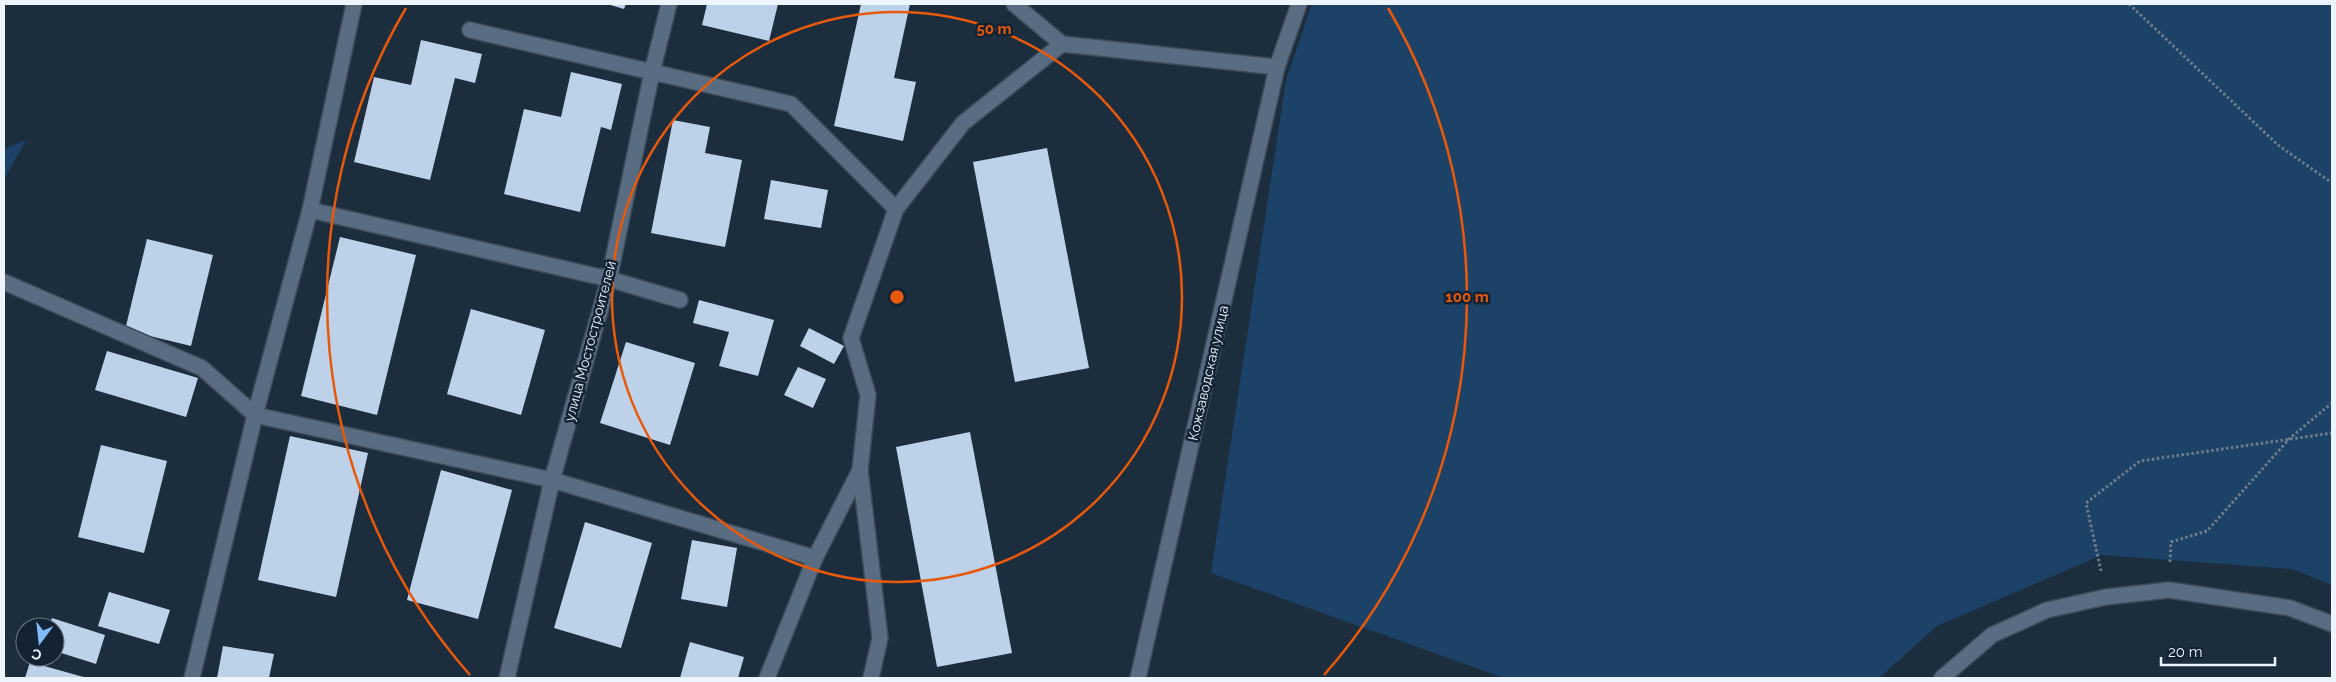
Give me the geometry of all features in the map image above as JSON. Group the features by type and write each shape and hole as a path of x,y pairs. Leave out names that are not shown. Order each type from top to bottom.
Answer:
{"street":[{"path":"192,678 255,415 310,210 354,4"},
{"name":"улица Мостостроителей","path":"507,678 552,480 609,279 652,72 669,4"},
{"path":"1014,4 1062,44 1277,67"},
{"name":"Кожзаводская улица","path":"1138,678 1277,67 1300,4"},
{"path":"470,30 790,104 896,209"},
{"path":"871,678 880,638 860,470 868,394 851,338 896,209 963,123 1062,44"},
{"path":"310,210 609,279 680,300"},
{"path":"4,282 202,368 255,415 552,480 815,558"},
{"path":"767,678 815,558 860,470"},
{"path":"1942,678 1992,635 2047,610 2106,596 2169,590 2290,608 2332,624"}],"path":[{"path":"2129,4 2278,145 2332,183"},
{"path":"2169,590 2172,542 2207,531 2290,438 2332,403"},
{"path":"2106,596 2086,503 2140,461 2332,433"}],"shaded area":[{"path":"1312,4 2332,4 2332,585 2292,569 2102,555 1937,626 1879,678 1504,678 1211,573 1286,80"},
{"path":"26,140 4,180 4,149"}],"building":[{"path":"607,4 626,4 624,9"},
{"path":"707,4 778,4 769,41 702,25"},
{"path":"861,4 910,4 894,78 916,82 903,141 834,126"},
{"path":"421,40 482,54 475,83 455,78 430,180 354,162 374,77 411,85"},
{"path":"571,72 622,84 611,130 601,127 580,212 504,194 524,109 561,117"},
{"path":"673,120 710,127 705,153 742,160 725,247 651,233"},
{"path":"1047,148 1089,368 1015,382 973,162"},
{"path":"771,180 828,190 821,228 764,219"},
{"path":"340,237 416,255 377,415 301,396"},
{"path":"147,239 213,255 191,346 125,330"},
{"path":"699,300 774,320 758,376 719,366 729,332 693,323"},
{"path":"471,309 545,330 521,415 447,394"},
{"path":"809,328 844,346 834,364 800,346"},
{"path":"626,342 695,363 670,445 600,423"},
{"path":"107,351 198,378 186,417 95,390"},
{"path":"798,367 826,379 813,408 784,395"},
{"path":"970,432 1012,653 937,667 896,447"},
{"path":"290,436 368,453 336,597 258,580"},
{"path":"101,445 167,461 144,553 78,537"},
{"path":"441,470 512,490 478,619 407,600"},
{"path":"585,522 652,543 621,648 554,628"},
{"path":"692,540 737,548 727,607 681,599"},
{"path":"109,592 170,610 159,644 98,626"},
{"path":"65,622 105,635 96,664 65,654"},
{"path":"690,642 744,657 738,678 680,678"},
{"path":"223,646 274,654 269,678 217,678"},
{"path":"28,667 48,667 87,678 25,678"}]}
